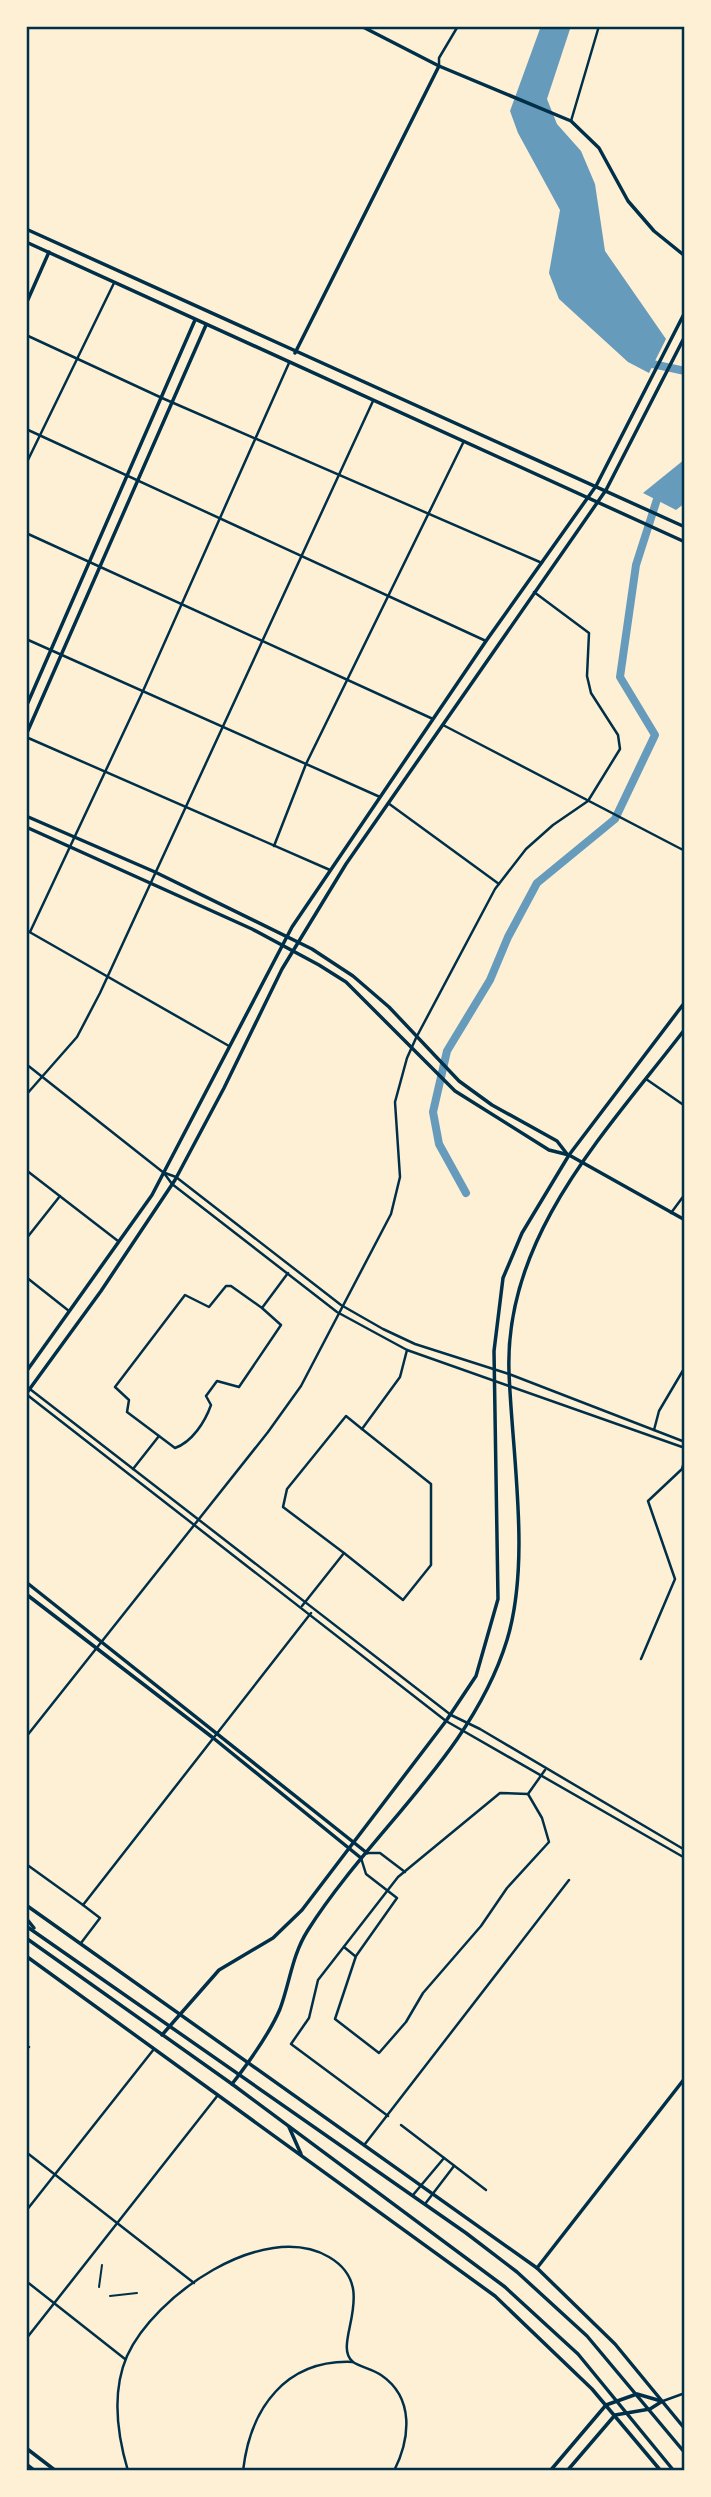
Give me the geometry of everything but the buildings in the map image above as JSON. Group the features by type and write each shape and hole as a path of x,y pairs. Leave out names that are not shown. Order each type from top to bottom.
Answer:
{"main road":[{"path":"361,26 439,66 571,121 599,148 628,201 654,232 685,256"},
{"path":"295,353 439,66"},
{"path":"26,229 295,353 685,527"},
{"path":"26,242 685,542"},
{"path":"26,304 49,252"},
{"path":"26,1372 119,1242 164,1173 287,935 486,641 596,486 685,312"},
{"path":"26,707 195,320"},
{"path":"26,736 206,325"},
{"path":"26,1394 28,1387 101,1291 172,1184 293,951 387,803 606,491 685,336"},
{"path":"26,816 155,872 299,942 353,976 389,1007 445,1067 492,1105 557,1141 569,1155 582,1164 685,1220"},
{"path":"26,827 282,944 346,982 452,1088 549,1150 569,1155"},
{"path":"162,2035 219,1970 273,1938 302,1910 352,1841 451,1715 475,1676 498,1599 494,1380 498,1304 503,1278 522,1233 569,1155 685,1002"},
{"path":"232,2084 273,2025 291,1965 305,1934 361,1858 464,1729 484,1695 506,1642 516,1598 517,1533 509,1374 513,1306 521,1275 550,1211 582,1164 685,1029"},
{"path":"26,1582 367,1853"},
{"path":"26,1594 94,1650 212,1737 361,1858"},
{"path":"26,1905 434,2192 537,2268 615,2344 685,2429"},
{"path":"26,1918 37,1933"},
{"path":"26,1926 466,2233 548,2299 587,2336 685,2453"},
{"path":"26,1938 232,2084 505,2287 578,2354 674,2471"},
{"path":"26,1956 495,2296 564,2360 615,2415 661,2471"},
{"path":"537,2268 685,2078"},
{"path":"288,2125 301,2154"},
{"path":"550,2471 606,2405 616,2399 636,2394 663,2401"},
{"path":"567,2471 615,2415 650,2409 663,2401"},
{"path":"26,2448 56,2471"},
{"path":"26,2464 35,2471"}],"street":[{"path":"439,66 439,58 458,26"},
{"path":"571,121 598,26"},
{"path":"26,464 114,283"},
{"path":"26,335 162,398 542,563"},
{"path":"229,1046 28,931 143,691 289,363"},
{"path":"26,1095 42,1076 49,1072 76,1037 107,977 373,401"},
{"path":"26,429 486,641"},
{"path":"274,846 306,764 464,442"},
{"path":"26,533 433,719"},
{"path":"26,1737 301,1386 337,1312 384,1232 399,1187 395,1101 416,1038 499,884 526,849 553,825 588,801 620,749 618,735 591,694 587,676 589,634 534,592"},
{"path":"26,639 380,797"},
{"path":"443,725 685,851"},
{"path":"26,736 185,809 330,870"},
{"path":"387,803 499,884"},
{"path":"26,1064 164,1173 172,1184 337,1312 407,1350 685,1448"},
{"path":"646,1079 685,1106"},
{"path":"26,1170 119,1242"},
{"path":"164,1173 176,1177 341,1305 415,1343 509,1374 685,1442"},
{"path":"671,1213 685,1194"},
{"path":"26,1239 60,1196"},
{"path":"262,1308 288,1273"},
{"path":"26,1277 69,1311"},
{"path":"226,1286 231,1286 262,1308 281,1325 239,1387 218,1381 206,1396 211,1405 207,1416 186,1445 175,1448 127,1412 129,1400 115,1387 185,1295 209,1307 226,1286"},
{"path":"362,1429 400,1377 407,1350"},
{"path":"654,1430 659,1410 685,1367"},
{"path":"28,1387 198,1520 446,1721 685,1858"},
{"path":"26,1394 451,1715 468,1722 545,1770 685,1850"},
{"path":"346,1416 362,1429 431,1484 431,1565 403,1600 284,1507 287,1489 346,1416"},
{"path":"134,1469 159,1436"},
{"path":"641,1659 675,1579 648,1501 682,1469 685,1458"},
{"path":"303,1604 344,1553"},
{"path":"83,1905 311,1613"},
{"path":"528,1794 545,1770"},
{"path":"388,2116 291,2044 309,2018 318,1980 405,1872 500,1793 528,1794"},
{"path":"361,1858 366,1874 397,1898 356,1956 335,2019 379,2053 406,2022 423,1993 481,1926 507,1888 549,1842 542,1818 528,1794"},
{"path":"367,1853 380,1853 405,1872"},
{"path":"26,1864 100,1918 80,1943"},
{"path":"365,2144 569,1880"},
{"path":"344,1947 356,1956"},
{"path":"26,2211 154,2049"},
{"path":"26,2339 218,2095"},
{"path":"401,2124 486,2190"},
{"path":"26,2152 194,2283"},
{"path":"413,2195 444,2158"},
{"path":"425,2204 454,2166"},
{"path":"128,2471 116,2400 126,2360 154,2317 194,2283 223,2264 256,2250 291,2247 316,2251 343,2268 353,2285 355,2304 346,2343 353,2362"},
{"path":"99,2286 102,2266"},
{"path":"26,2281 126,2360"},
{"path":"112,2296 137,2293"},
{"path":"243,2471 245,2450 255,2421 287,2380 296,2373 329,2361 353,2362 383,2376 402,2398 408,2425 394,2471"},
{"path":"663,2401 685,2393"}],"water":[{"path":"541,26 571,26 547,99 557,124 581,151 595,184 605,251 666,339 649,373 628,362 559,299 549,273 560,210 518,133 510,111"},
{"path":"685,459 685,503 676,510 643,493"}],"waterway":[{"path":"643,362 685,371"},
{"path":"466,1193 439,1144 433,1112 447,1051 490,980 508,937 537,883 615,819 655,735 620,677 636,565 660,490"}]}
